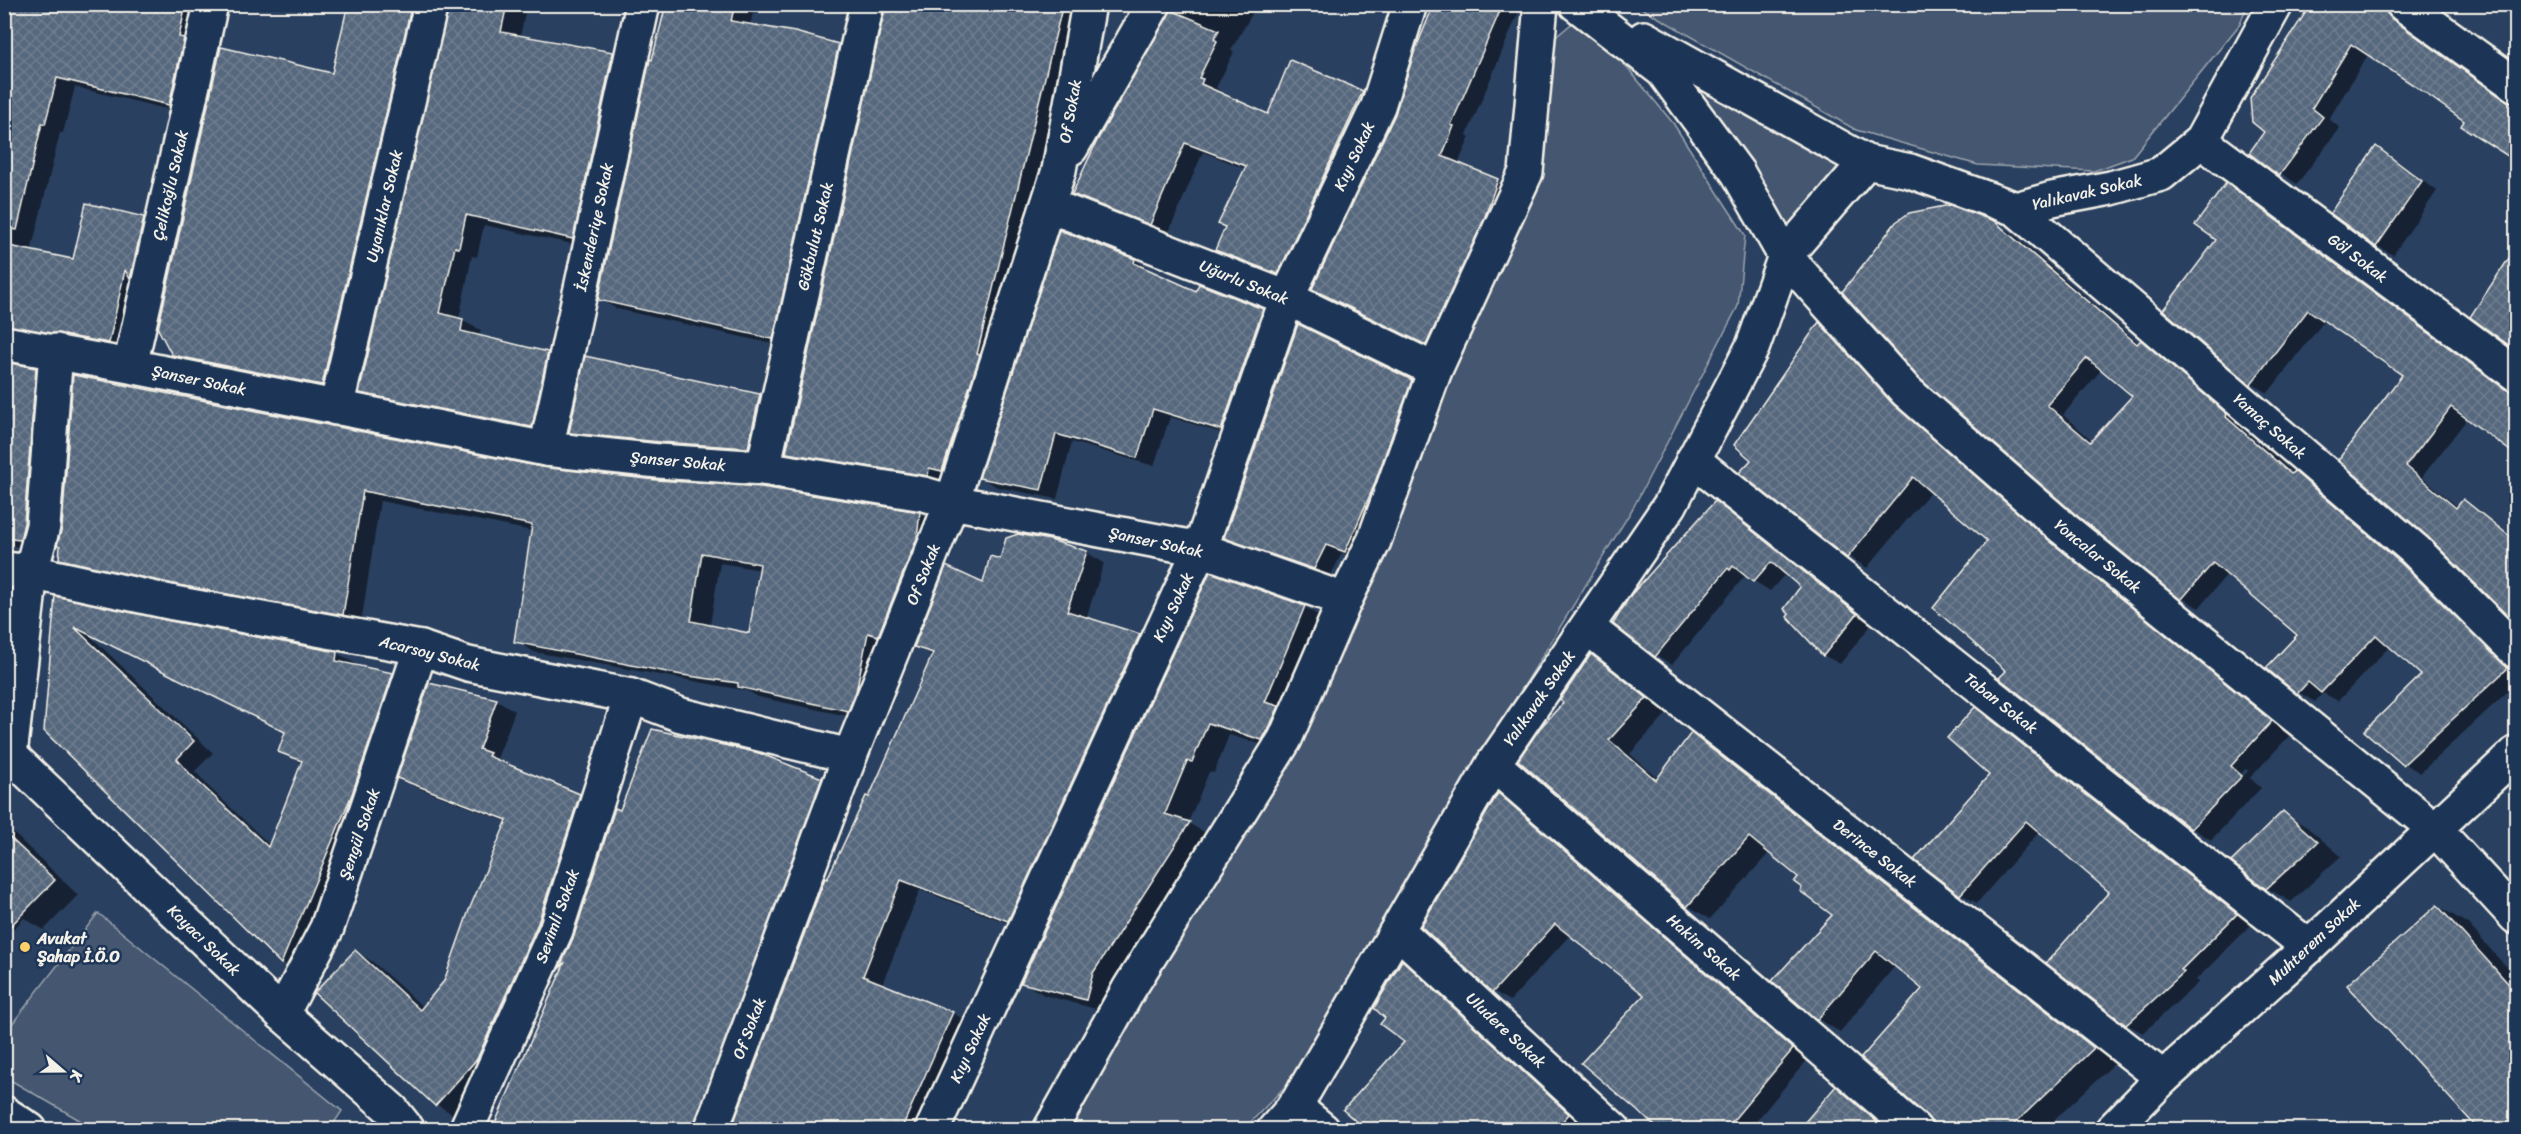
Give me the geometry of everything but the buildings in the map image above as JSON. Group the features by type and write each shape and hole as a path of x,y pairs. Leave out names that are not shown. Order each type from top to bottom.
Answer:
{"street":[{"name":"Çelikoğlu Sokak","path":"130,366 211,4"},
{"name":"Uyanıklar Sokak","path":"336,408 431,4"},
{"name":"İskenderiye Sokak","path":"546,449 643,4"},
{"name":"Gökbulut Sokak","path":"763,468 867,4"},
{"name":"Of Sokak","path":"711,1130 850,756 952,502 1059,170 1089,4"},
{"path":"1059,170 1154,4"},
{"name":"Kıyı Sokak","path":"932,1130 1200,549 1287,298 1378,106 1410,4"},
{"path":"1050,1130 1129,989 1285,739 1374,541 1435,370 1526,172 1541,4"},
{"path":"1576,4 1663,71 1738,173 1785,256"},
{"path":"1586,4 1866,162"},
{"name":"Yalıkavak Sokak","path":"1284,1118 1398,931 1430,871 1493,764 1670,505 1753,346 1785,256 1866,162 1910,171 2016,209 2052,199 2111,188 2161,174 2201,141 2276,4"},
{"path":"2403,4 2517,84"},
{"name":"Göl Sokak","path":"2201,141 2517,374"},
{"name":"Uğurlu Sokak","path":"1048,205 1287,298 1435,370"},
{"name":"Yamaç Sokak","path":"2016,209 2415,550 2517,651"},
{"name":"Yoncalar Sokak","path":"1785,256 1905,391 2063,528 2435,829 2517,917"},
{"name":"Şanser Sokak","path":"4,343 56,351 546,449 658,461 763,468 924,494 952,502 1200,549 1346,600"},
{"path":"7,750 18,571 43,526 56,351"},
{"name":"Taban Sokak","path":"1694,459 2309,947"},
{"name":"Acarsoy Sokak","path":"18,571 174,603 421,648 468,664 631,696 681,715 850,756"},
{"name":"Derince Sokak","path":"1588,627 2163,1078"},
{"name":"Şengül Sokak","path":"282,1014 327,928 421,648"},
{"name":"Sevimli Sokak","path":"465,1130 556,930 631,696"},
{"name":"Kayacı Sokak","path":"7,750 392,1123"},
{"name":"Muhterem Sokak","path":"2112,1130 2163,1078 2309,947 2517,753"},
{"name":"Hakim Sokak","path":"1493,764 1915,1130"},
{"name":"Uludere Sokak","path":"1398,931 1614,1130"},
{"path":"4,1113 30,1130"},
{"path":"1284,1118 1323,1130"}],"shaded area":[{"path":"1586,5 1866,162 1785,256 1738,173"},
{"path":"1636,5 2247,5 2240,24 2132,157 2094,171 1978,165 1856,130"},
{"path":"1583,14 1673,123 1745,235 1738,306 1633,508 1429,841 1303,1068 1244,1129 1051,1130 1345,600 1526,172 1538,52"},
{"path":"98,913 342,1111 330,1129 95,1129 5,1077 5,1033"}],"place":[{"name":"Avukat Şahap İ.Ö.O","path":"25,947"}]}
